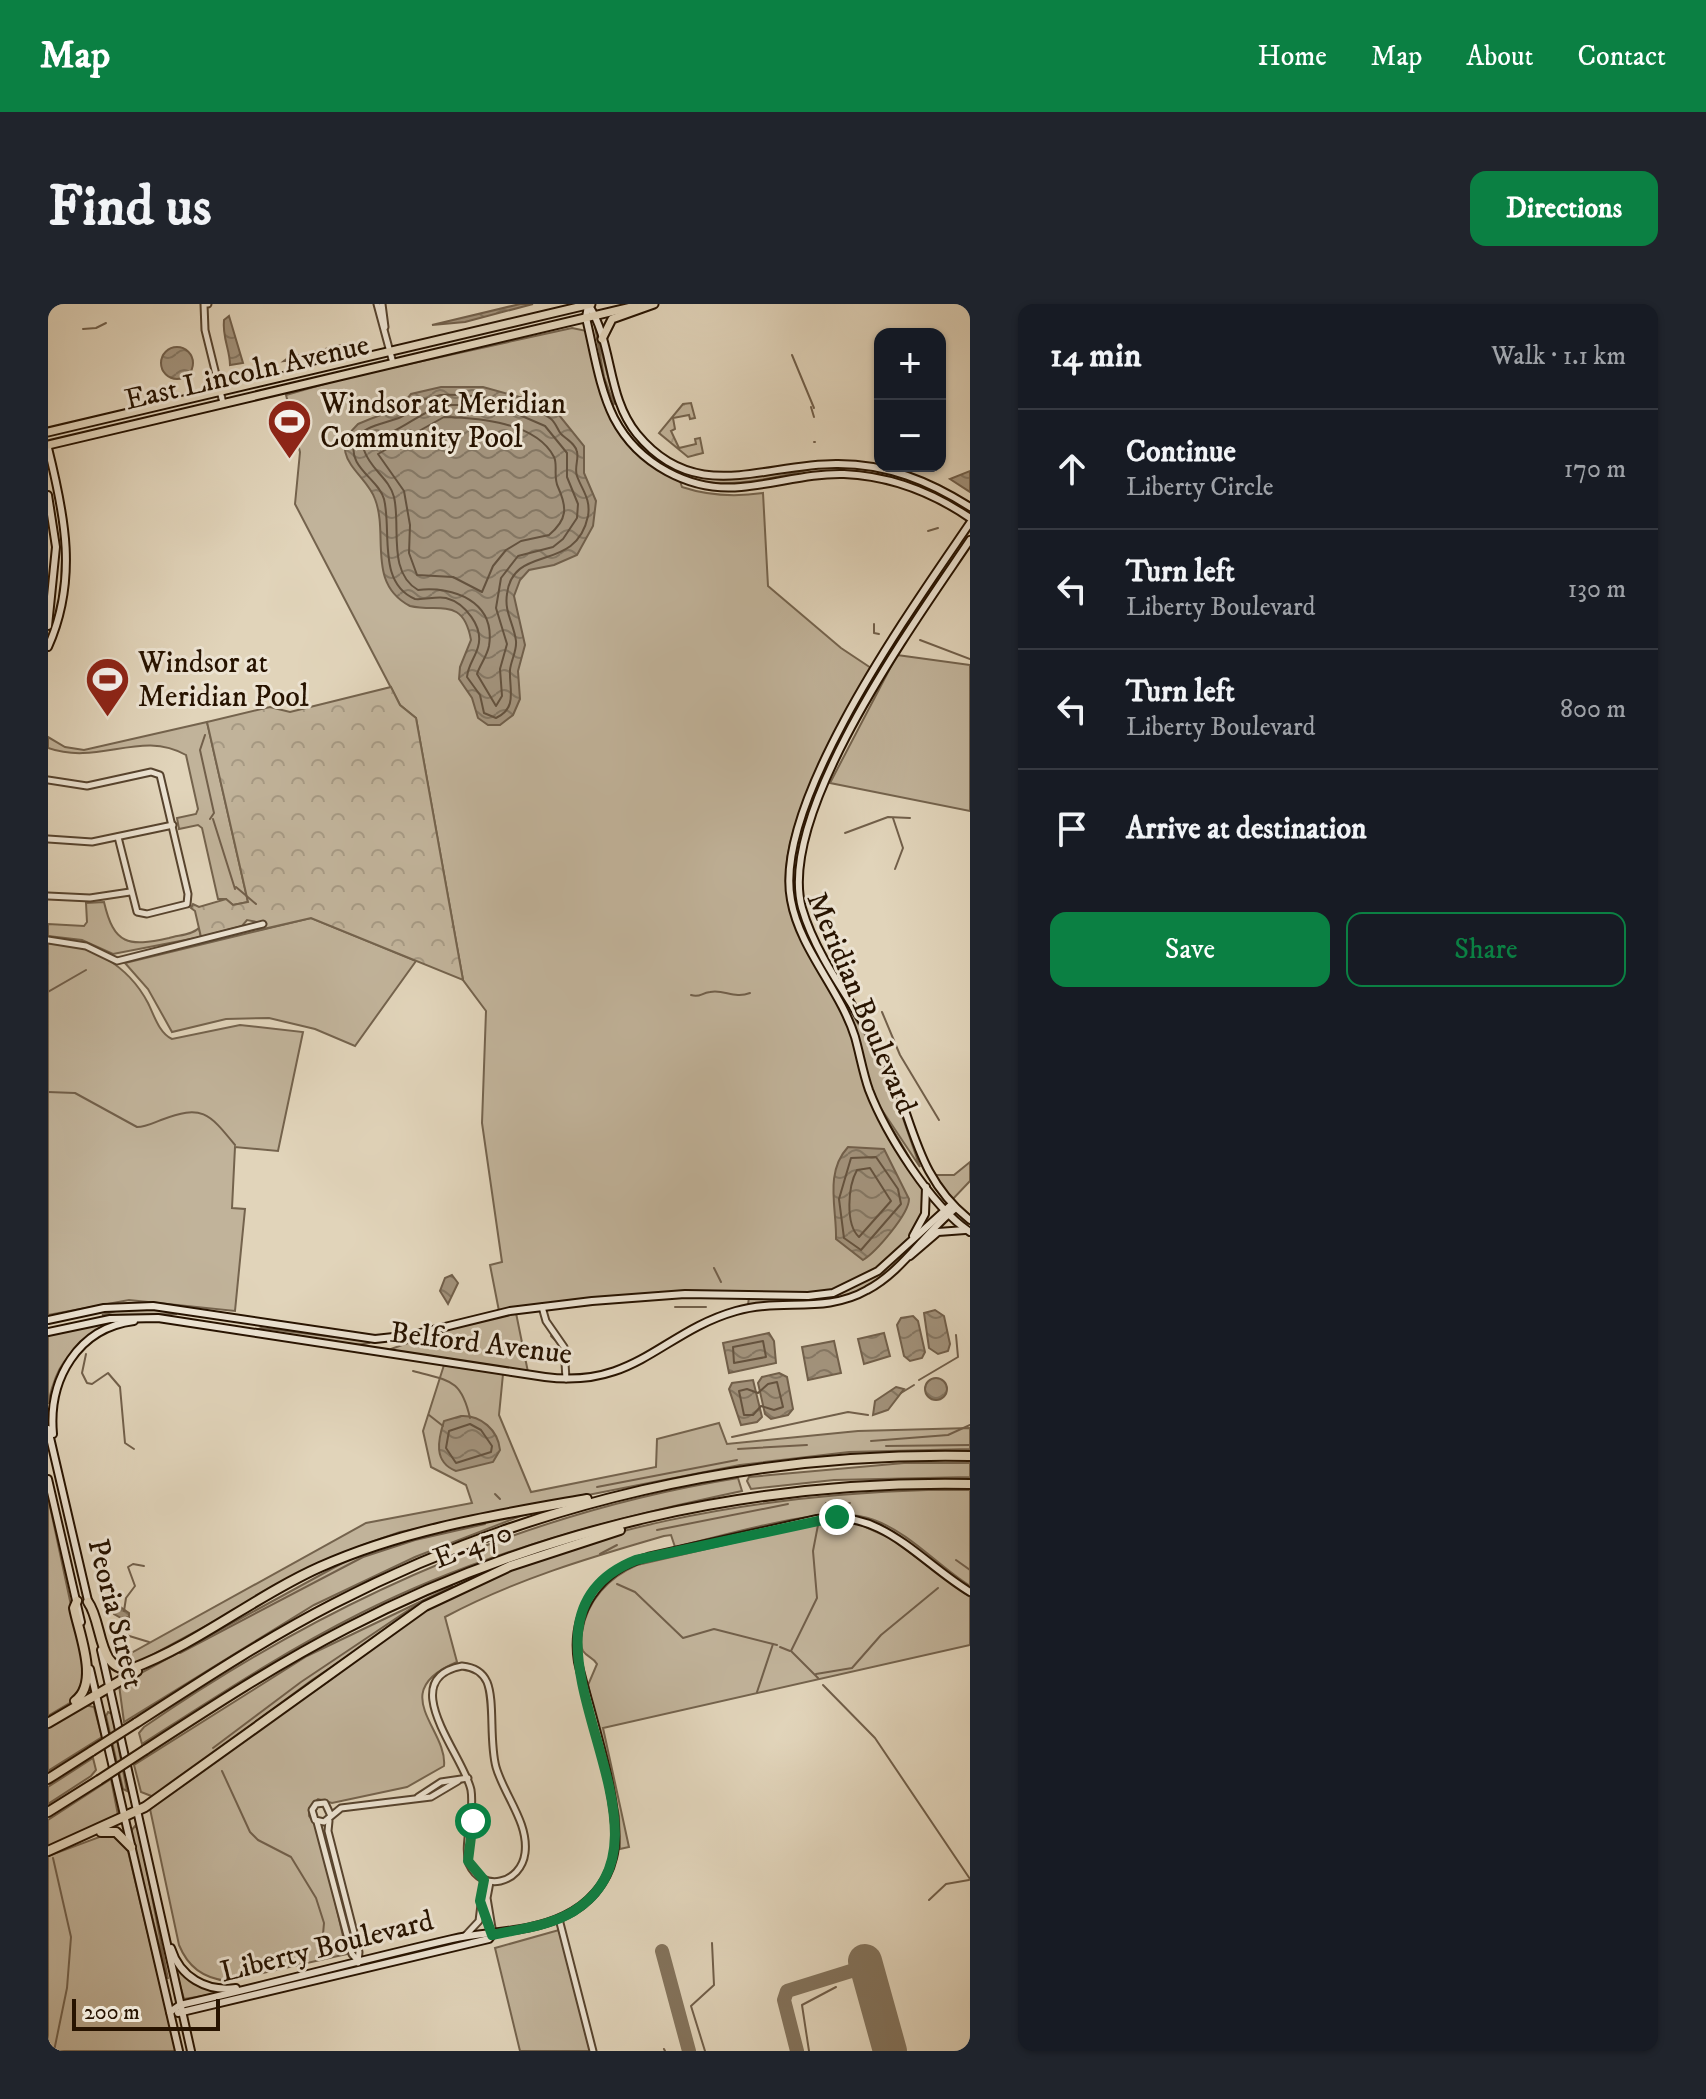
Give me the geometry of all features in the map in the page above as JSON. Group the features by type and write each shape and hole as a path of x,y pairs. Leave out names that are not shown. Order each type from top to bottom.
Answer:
{"highway":[{"name":"E-470","path":"48,1779 273,1637 391,1575 531,1520 623,1494 711,1476 809,1462 970,1456"},
{"name":"E-470","path":"48,1812 290,1659 400,1602 533,1549 637,1520 792,1490 970,1484"},
{"path":"48,1723 179,1646 331,1563 416,1532 623,1494"},
{"path":"48,1851 139,1810 413,1614 460,1587 550,1551 630,1527 637,1520"},
{"path":"48,1723 80,1698 87,1686 74,1608 77,1601"},
{"path":"88,1602 94,1610 108,1658 116,1667 136,1667 179,1646"},
{"path":"81,1837 111,1830 131,1847"}],"main road":[{"name":"East Lincoln Avenue","path":"48,432 589,304"},
{"path":"589,304 596,315 614,391 625,417 646,444 668,461 698,474 726,478 816,465 856,465 915,478 970,507"},
{"path":"589,304 586,318 613,416 637,448 668,472 697,483 727,488 816,475 865,476 923,491 970,520"},
{"name":"East Lincoln Avenue","path":"48,447 644,304"},
{"path":"602,339 612,319 654,304"},
{"path":"48,447 64,521 66,577 48,647"},
{"path":"48,495 55,533 48,626"},
{"name":"Meridian Boulevard","path":"968,1231 947,1212 926,1185 877,1108 850,1023 799,928 790,900 789,865 798,826 843,723 885,650 970,520"},
{"name":"Meridian Boulevard","path":"970,540 893,656 855,722 806,833 798,870 801,901 811,929 890,1071 919,1153 954,1206 970,1220"},
{"path":"909,1243 924,1217 926,1185"},
{"name":"Belford Avenue","path":"48,1320 104,1308 153,1306 377,1339 412,1335 542,1307 671,1294 825,1295 870,1277 954,1206"},
{"name":"Belford Avenue","path":"48,1332 104,1320 145,1318 566,1379 599,1376 632,1366 732,1312 761,1306 815,1306 850,1298 880,1282 907,1258 947,1212"},
{"path":"907,1258 938,1232 968,1231"},
{"path":"56,1465 58,1455 50,1410 62,1367 94,1335 145,1318"},
{"name":"Peoria Street","path":"48,1429 88,1602 111,1685 163,1931"},
{"name":"Peoria Street","path":"48,1479 95,1695 179,2051"},
{"name":"Liberty Boulevard","path":"170,2012 251,1986 463,1937 492,1935 559,1919 579,1908 596,1892 608,1873 615,1851 615,1817 576,1644 587,1603 612,1573 648,1557 817,1519 845,1517 885,1529 970,1592"},
{"path":"163,1931 178,1964 197,1982 219,1989 251,1986"},
{"path":"163,1931 191,2051"},
{"name":"Liberty Boulevard","path":"181,2009 359,1972 489,1939 492,1935"}],"street":[{"path":"206,304 205,330 223,403"},
{"path":"379,304 393,363"},
{"path":"51,575 66,577"},
{"path":"48,780 87,786 156,773 163,781 187,903 141,914 134,908 118,837"},
{"path":"48,839 81,843 173,825"},
{"path":"48,896 87,898 130,892"},
{"path":"48,940 83,944 117,961 263,924"},
{"path":"542,1307 546,1321 564,1347 566,1379"},
{"path":"461,1666 478,1671 488,1685 496,1765 524,1837 524,1856 517,1872 504,1881 487,1881 472,1871 467,1858 473,1817 468,1778 455,1748 437,1723 432,1708 439,1680 461,1666"},
{"path":"418,1797 441,1782 468,1778"},
{"path":"358,1961 352,1954 317,1821 311,1814 313,1807 322,1802 341,1808 437,1795 458,1781"},
{"path":"329,1805 328,1831 359,1952 359,1972"},
{"path":"317,1821 330,1817 341,1808"},
{"path":"463,1937 477,1924 487,1881"},
{"path":"487,1881 492,1935"},
{"path":"481,1906 492,1935"},
{"path":"559,1919 593,2051"}],"green space":[{"path":"595,327 615,403 614,404 604,377"},
{"path":"572,328 587,331 611,417 651,464 680,481 682,487 692,490 722,495 763,493 768,586 841,648 871,668 829,744 803,804 787,860 786,885 795,922 847,1023 868,1088 910,1158 921,1183 924,1209 908,1241 894,1255 863,1278 831,1291 803,1295 730,1291 661,1293 499,1311 490,1265 502,1262 482,1123 486,1011 463,980 416,718 400,705 295,504 300,452 286,395 345,378"},
{"path":"691,403 695,418 690,419 689,415 673,418 675,429 671,431 679,448 696,444 695,439 700,438 703,453 688,457 659,433 683,404"},
{"path":"639,444 698,477 727,479 811,469 743,482 695,481 674,474 655,462"},
{"path":"938,575 935,587 890,651 891,646"},
{"path":"897,655 970,665 970,811 830,783"},
{"path":"391,687 400,705 416,718 463,980 311,918 259,930 257,922 247,920 242,926 201,937 195,911 191,908 193,904 199,907 226,899 233,905 248,902 207,722 270,707 290,712"},
{"path":"859,700 812,804 826,765"},
{"path":"207,722 248,902 233,905 226,899 218,899 202,828 198,825 179,829 177,818 196,814 198,809 186,755 153,745 85,753 48,748 48,737 65,747 84,750"},
{"path":"806,818 795,878 800,908 810,938 794,895 791,862 798,831"},
{"path":"104,902 113,927 125,940 155,941 199,928 201,937 113,954 82,940 48,936 48,924 84,926 87,922 86,903"},
{"path":"311,918 416,961 355,1046 315,1029 269,1018 226,1019 172,1032 148,989 125,963"},
{"path":"48,943 79,947 119,967 140,990 160,1028 172,1039 240,1025 303,1032 278,1151 235,1147 232,1208 245,1209 235,1311 129,1300 48,1315"},
{"path":"832,981 885,1067 920,1167 878,1104"},
{"path":"970,1162 970,1181 952,1200 935,1175 954,1175"},
{"path":"901,1254 887,1273 855,1292 821,1300 748,1305 749,1297 813,1297 848,1289 865,1281"},
{"path":"155,1309 177,1314 102,1315 119,1310"},
{"path":"516,1313 528,1372 391,1352 391,1349 447,1329"},
{"path":"110,1322 63,1363 48,1404 48,1335"},
{"path":"261,1328 369,1343 358,1345 256,1330"},
{"path":"444,1365 503,1374 499,1415 531,1492 656,1467 657,1439 719,1423 727,1444 858,1431 970,1428 970,1449 849,1452 740,1465 400,1532 360,1546 302,1574 130,1667 115,1662 366,1523 472,1503 466,1485 431,1467 423,1431"},
{"path":"904,1463 970,1463 970,1477 834,1480 751,1489 747,1481 749,1477"},
{"path":"738,1478 742,1491 644,1513 547,1540 407,1591 305,1643 142,1744 139,1733 144,1727 213,1682 283,1640 428,1569 502,1539 579,1514"},
{"path":"970,1490 970,1586 912,1541 887,1526 854,1516 831,1515 776,1523 675,1547 671,1535 664,1536 525,1581 445,1617 457,1662 436,1674 425,1686 422,1698 443,1752 444,1766 407,1787 332,1803 318,1799 309,1808 309,1816 319,1830 347,1954 227,1981 197,1970 183,1953 150,1809 425,1610 481,1581 541,1557 604,1536 668,1520 799,1499"},
{"path":"48,1497 86,1676 73,1701 48,1716"},
{"path":"531,1512 415,1557 314,1605 124,1722 119,1685 357,1555 421,1534"},
{"path":"852,1521 890,1538 970,1597 970,1645 603,1728 629,1847 620,1849 619,1816 588,1685 597,1664 585,1653 581,1644 585,1620 594,1600 617,1576 637,1565 824,1522"},
{"path":"453,1586 312,1680 154,1797 141,1792 134,1765 307,1656"},
{"path":"85,1705 94,1707 102,1737 48,1771 48,1728"},
{"path":"108,1712 112,1714 127,1791 123,1789 106,1716"},
{"path":"93,1758 96,1770 91,1776 48,1804 48,1787"},
{"path":"111,1779 118,1815 48,1847 48,1820"},
{"path":"135,1826 139,1830 168,1979 130,1832"},
{"path":"110,1833 124,1843 128,1851 176,2051 48,2051 48,1856"},
{"path":"559,1930 590,2051 520,2051 495,1948"},
{"path":"174,1964 204,1988 221,1993 184,1999"}],"water":[{"path":"520,304 533,304 465,322 432,325"},
{"path":"229,316 243,363 230,365 224,326 224,320"},
{"path":"346,344 334,355 284,361 288,358"},
{"path":"177,347 189,351 193,363 189,375 177,379 165,375 161,363 165,351"},
{"path":"441,387 483,387 541,403 559,415 584,446 584,473 596,501 593,526 577,555 554,565 529,570 520,580 514,596 525,645 518,671 520,699 513,715 500,725 488,725 478,718 472,698 459,679 460,667 471,640 462,617 448,609 410,606 396,596 388,585 383,572 379,513 375,499 346,455 349,435 358,424 399,409 411,394"},
{"path":"970,471 970,492 950,479"},
{"path":"848,1147 884,1149 909,1199 904,1214 891,1232 863,1260 836,1239 834,1180 836,1168"},
{"path":"452,1275 458,1283 448,1304 440,1291 445,1278"},
{"path":"935,1310 944,1316 950,1344 948,1351 938,1354 929,1348 924,1313"},
{"path":"913,1316 918,1321 925,1352 922,1358 910,1361 904,1356 897,1325 901,1318"},
{"path":"769,1333 774,1341 776,1363 729,1373 723,1343"},
{"path":"884,1333 890,1356 864,1364 858,1339"},
{"path":"834,1341 841,1373 808,1380 802,1347"},
{"path":"779,1373 787,1377 793,1409 788,1415 771,1419 765,1414 758,1383 762,1377"},
{"path":"936,1378 944,1381 947,1389 944,1397 936,1400 928,1397 925,1389 928,1381"},
{"path":"753,1380 762,1417 757,1422 741,1425 729,1389 732,1383"},
{"path":"896,1387 904,1389 888,1410 873,1415 875,1401"},
{"path":"461,1416 482,1421 492,1430 500,1450 493,1462 456,1471 444,1462 439,1443 444,1421"},
{"path":"108,1586 129,1617 121,1618 114,1614"}],"waterway":[{"path":"83,329 106,323"},
{"path":"792,355 814,408"},
{"path":"811,407 814,417"},
{"path":"928,531 938,528"},
{"path":"874,624 874,633 879,634"},
{"path":"920,640 970,659"},
{"path":"205,735 200,750 214,813 210,819"},
{"path":"845,833 888,817 910,818"},
{"path":"893,818 903,848 895,869"},
{"path":"213,819 235,889"},
{"path":"236,887 256,904"},
{"path":"48,992 86,970"},
{"path":"691,995 715,991 739,995 750,993"},
{"path":"882,1012 900,1055 939,1120"},
{"path":"48,1092 75,1093 137,1127 175,1115 204,1114 235,1145"},
{"path":"714,1268 721,1282"},
{"path":"675,1307 706,1307"},
{"path":"919,1380 958,1357 956,1335"},
{"path":"551,1336 557,1342"},
{"path":"524,1346 531,1353 538,1351"},
{"path":"86,1354 82,1373 87,1383 92,1384 108,1373 120,1387 125,1443 134,1449"},
{"path":"413,1371 452,1383 462,1395 470,1418"},
{"path":"901,1393 914,1385"},
{"path":"732,1437 848,1412 868,1415"},
{"path":"429,1415 443,1426"},
{"path":"871,1441 948,1435 970,1425"},
{"path":"738,1449 807,1445"},
{"path":"886,1446 970,1445"},
{"path":"597,1487 737,1460"},
{"path":"495,1494 500,1499"},
{"path":"822,1514 826,1503"},
{"path":"824,1508 850,1503"},
{"path":"657,1530 788,1504"},
{"path":"180,1653 363,1557 415,1540 485,1524"},
{"path":"818,1525 813,1551 817,1598 791,1651 818,1678"},
{"path":"600,1554 617,1545"},
{"path":"104,1548 107,1586"},
{"path":"956,1560 970,1570"},
{"path":"124,1611 126,1598 135,1586 128,1567 133,1564 144,1566"},
{"path":"617,1584 635,1592 683,1638 714,1629 777,1645"},
{"path":"816,1674 852,1668 881,1635 938,1588"},
{"path":"213,1748 301,1682 419,1603"},
{"path":"124,1618 126,1635 149,1642"},
{"path":"757,1692 773,1644"},
{"path":"780,1647 790,1651"},
{"path":"823,1685 875,1738 970,1879"},
{"path":"222,1771 250,1832 258,1840 291,1857 316,1898 324,1923 321,1957"},
{"path":"53,1858 71,1937 67,1988 54,2051"},
{"path":"929,1900 946,1884 969,1880"},
{"path":"705,2051 691,2006 714,1985 712,1943"},
{"path":"809,2051 802,2005 836,1987"}],"taxiway":[{"path":"662,1951 689,2051"},
{"path":"797,2051 784,2000 787,1991 867,1966"}],"runway":[{"path":"865,1961 890,2051"}],"place":[{"name":"Windsor at Meridian Community Pool","path":"289,460"},
{"name":"Windsor at Meridian Pool","path":"107,719"}],"route":[{"path":"473,1821 468,1861 474,1873 484,1880 480,1901 492,1935 556,1920 584,1904 608,1873 616,1838 615,1817 577,1653 580,1622 591,1596 612,1573 636,1560 837,1517"}]}
